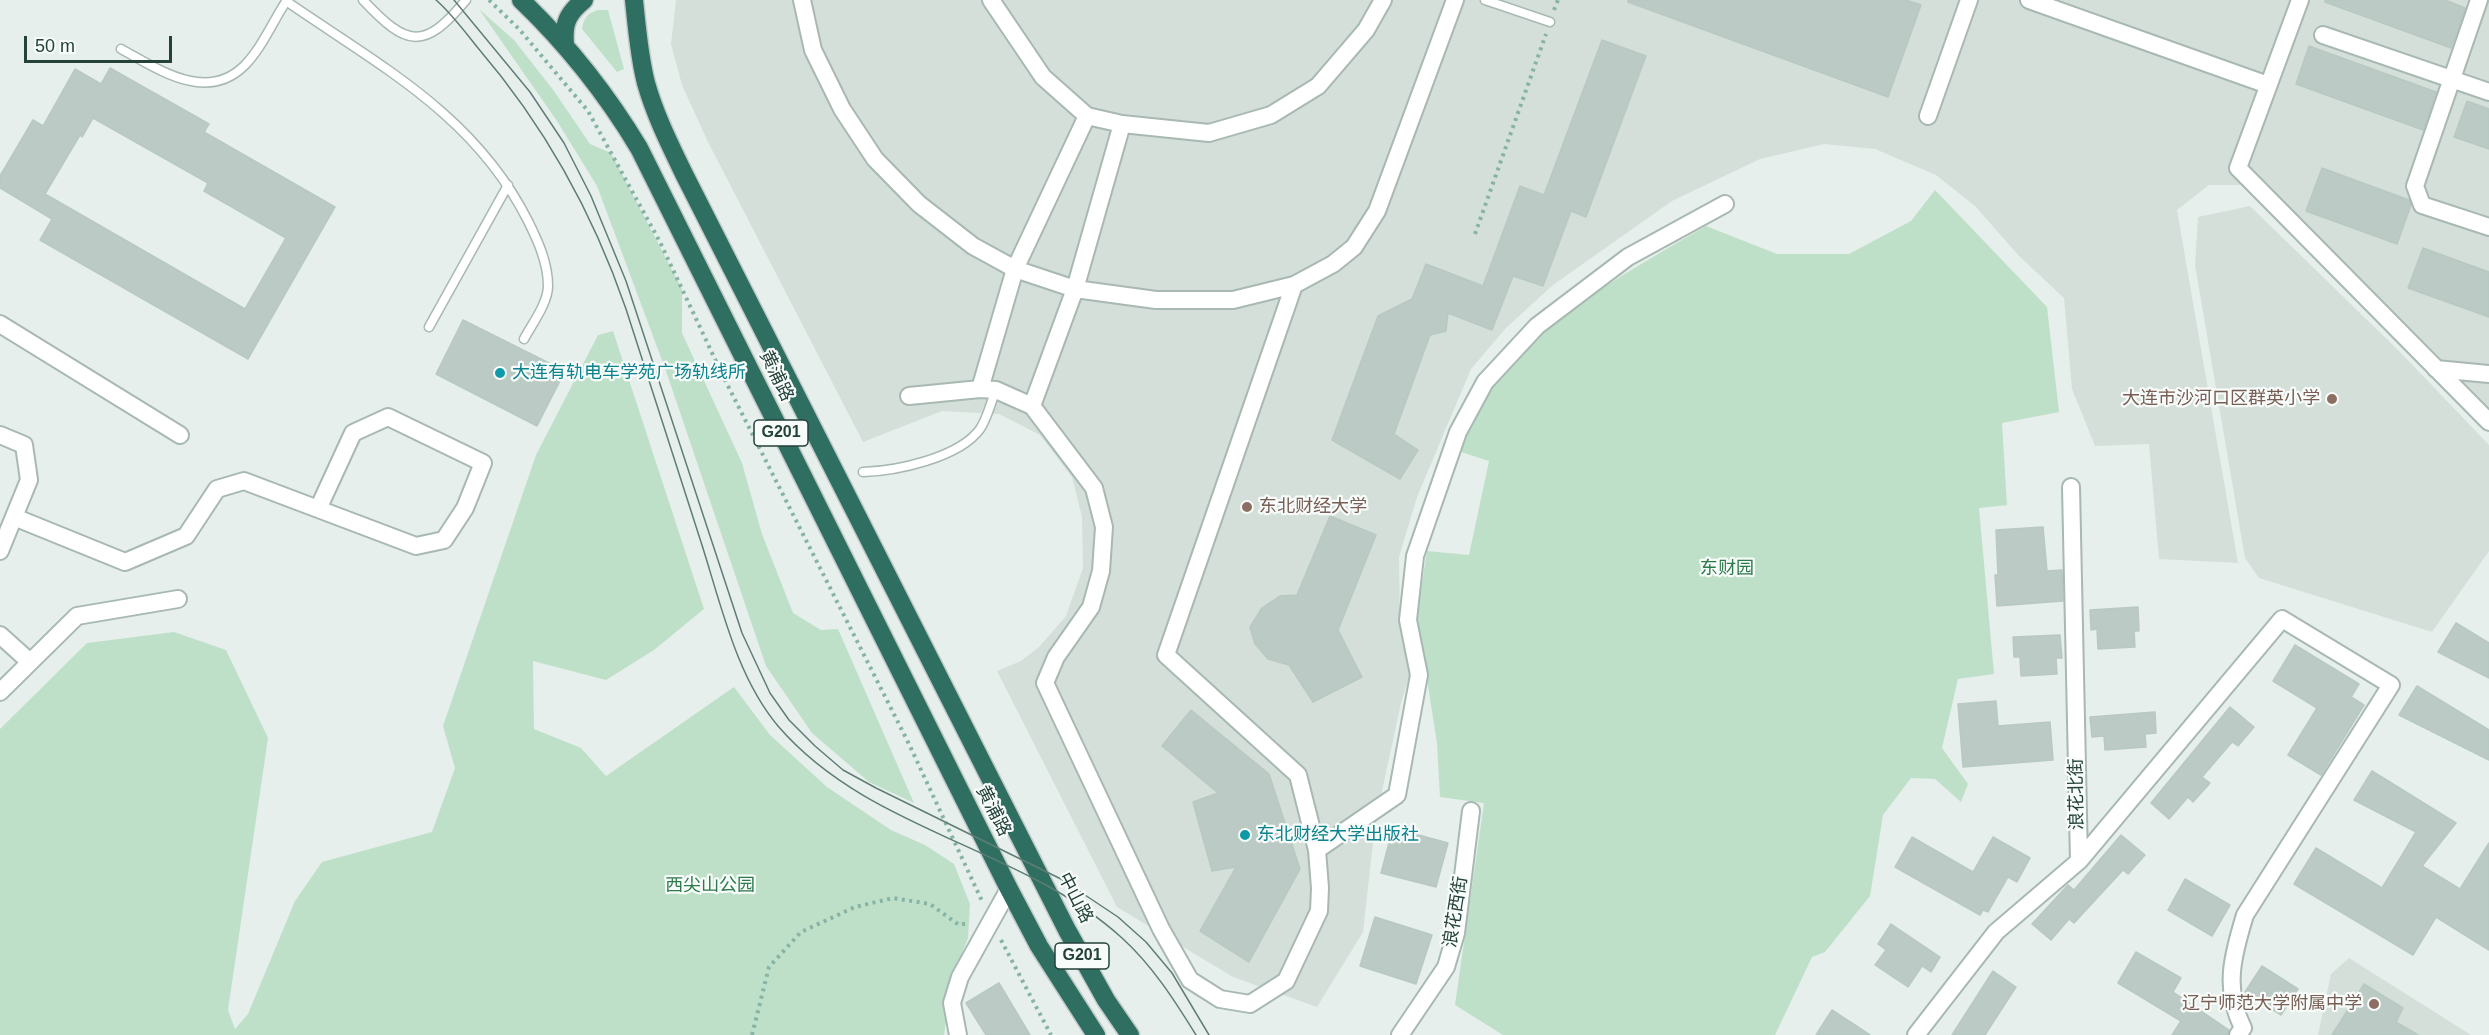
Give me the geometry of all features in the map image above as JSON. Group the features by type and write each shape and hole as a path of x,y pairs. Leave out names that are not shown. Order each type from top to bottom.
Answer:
{"highway":[{"name":"黄浦路","path":"521,0 565,44 599,86 639,148 1009,889"},
{"path":"565,44 563,29 567,17 584,0"},
{"path":"622,0 635,6"},
{"name":"黄浦路","path":"635,6 637,38 646,84 675,156 1039,874"},
{"name":"中山路","path":"1039,874 1106,1000 1130,1035"},
{"name":"G201","path":"1009,889 1038,946 1096,1035"}],"street":[{"path":"802,0 813,50 842,109 875,159 919,204 973,246 1015,268 1075,289 1156,300 1233,300 1294,285 1333,264 1354,247 1377,211 1455,0"},
{"path":"991,0 1043,77 1087,116 1122,124 1209,133 1270,115 1318,86 1366,30 1383,0"},
{"path":"1928,116 1969,0"},
{"path":"2029,0 2268,85"},
{"path":"2300,0 2238,168 2489,422"},
{"path":"2479,0 2415,186 2422,205 2489,228"},
{"path":"2323,35 2489,92"},
{"path":"988,389 1015,268 1087,116"},
{"path":"1032,406 1075,289 1122,124"},
{"path":"1317,850 1397,795 1419,675 1408,620 1415,556 1458,432 1485,382 1538,326 1628,257 1725,204"},
{"path":"909,396 988,389 1032,406 1094,488 1104,527 1101,571 1091,607 1056,657 1044,683 1161,929 1190,980 1220,999 1250,1004 1286,981 1319,911 1317,850 1298,775 1166,655 1294,285"},
{"path":"0,324 180,435"},
{"path":"2436,369 2489,374"},
{"path":"14,517 125,562 186,536 217,489 244,481 318,509 416,546 444,540 465,508 483,464 388,417 354,433 318,509"},
{"path":"0,435 24,445 29,480 0,551"},
{"name":"浪花北街","path":"2071,487 2079,861"},
{"path":"0,692 77,616 178,599"},
{"path":"1916,1035 1996,932 2079,861 2282,619 2391,685 2245,915 2233,953 2230,983 2236,1014 2242,1028 2238,1035"},
{"path":"0,635 30,663"},
{"name":"浪花西街","path":"1400,1035 1446,967 1456,933 1471,811"},
{"path":"958,1035 952,1003 960,977 1009,889"}],"lane":[{"path":"121,49 186,81 205,84 220,80 243,66 286,0 430,100 483,151 508,185 531,228 546,264 549,288 524,339"},
{"path":"363,0 376,14 399,31 415,38 431,35 444,26 466,0"},
{"path":"1485,0 1550,22"},
{"path":"429,327 508,185"},
{"path":"862,472 928,460 956,448 972,437 981,427 988,389"}],"path":[{"path":"489,0 519,29 588,111 660,242 721,372 867,658 991,920 1051,1035"},
{"path":"1475,234 1558,0"},
{"path":"752,1035 770,967 801,933 855,907 893,898 930,904 958,925 991,920"}],"shaded area":[{"name":"东北财经大学","path":"676,0 2489,0 2489,424 2265,199 2242,185 2209,185 2177,210 2238,563 2159,559 2149,444 2095,446 2072,389 2064,298 2019,256 1975,206 1936,175 1875,149 1824,144 1760,159 1672,201 1553,285 1506,328 1471,369 1417,497 1399,557 1400,623 1413,664 1401,703 1382,791 1373,842 1363,932 1317,1007 1233,977 1117,907 997,671 1021,661 1039,647 1066,616 1083,568 1082,517 1072,477 1040,435 999,414 942,411 863,442 708,142 682,85 671,44"},
{"name":"大连市沙河口区群英小学","path":"2250,206 2401,353 2489,445 2489,551 2432,632 2259,578 2245,558 2195,265 2198,217"},
{"name":"辽宁师范大学附属中学","path":"2349,958 2471,1035 2318,1035 2331,974"}],"green space":[{"path":"479,9 514,40 554,91 590,144 611,153 682,289 682,333 742,463 762,534 793,613 821,630 838,629 914,803 869,782 812,733 766,666 666,371 597,186 557,121"},
{"path":"598,10 608,10 624,69 617,72 582,29 587,16"},
{"name":"东财园","path":"1935,190 2047,307 2059,412 2002,423 2007,505 1979,508 1994,674 1958,679 1942,748 1968,784 1961,802 1935,779 1911,778 1883,815 1870,896 1825,952 1812,957 1775,1035 1503,1035 1455,1005 1484,803 1440,797 1437,743 1417,616 1427,551 1469,555 1489,461 1455,450 1498,380 1537,339 1582,302 1706,226 1777,254 1849,254 1911,221"},
{"name":"西尖山公园","path":"613,331 704,609 654,650 606,680 533,661 534,729 581,748 606,776 734,687 770,735 827,787 891,830 925,845 954,864 970,904 968,938 952,979 944,1035 0,1035 0,729 87,643 174,632 226,650 268,738 228,1010 235,1029 248,1014 295,901 322,862 432,832 455,768 443,726 536,455 598,335"}],"building":[{"path":"1628,0 1906,0 1921,5 1888,97 1628,2"},
{"path":"2325,0 2445,0 2465,8 2451,48 2325,2"},
{"path":"1602,40 1646,56 1586,217 1571,211 1543,286 1513,276 1492,330 1448,313 1446,331 1430,335 1394,434 1418,450 1400,479 1332,440 1378,316 1412,299 1426,264 1483,286 1520,186 1544,195"},
{"path":"2309,46 2436,92 2423,130 2296,84"},
{"path":"110,68 209,124 204,132 335,207 248,359 40,240 52,219 0,188 0,176 33,120 43,126 75,69 101,84","holes":["93,118 208,183 204,191 286,238 245,309 45,194 80,135 82,137"]},
{"path":"2467,101 2489,109 2489,149 2454,137"},
{"path":"2322,168 2409,200 2411,205 2397,244 2306,211"},
{"path":"2423,248 2489,272 2489,317 2408,288"},
{"name":"大连有轨电车学苑广场轨线所","path":"463,320 565,371 537,426 436,374"},
{"path":"1330,516 1376,535 1338,630 1362,677 1313,702 1289,665 1268,659 1255,644 1250,627 1262,608 1280,596 1297,595"},
{"path":"2043,527 2047,571 2062,570 2063,601 1997,606 1996,530"},
{"path":"2138,607 2139,631 2134,631 2135,647 2098,649 2097,629 2091,630 2090,610"},
{"path":"2456,623 2489,643 2489,678 2438,652"},
{"path":"2060,635 2062,658 2056,658 2057,674 2021,676 2020,657 2014,657 2013,637"},
{"path":"2295,645 2359,684 2351,697 2364,705 2321,775 2288,755 2317,708 2273,681"},
{"path":"2417,686 2489,730 2489,760 2399,715"},
{"path":"1996,701 1998,726 2050,722 2053,760 1963,767 1958,704"},
{"path":"2230,707 2254,727 2238,746 2232,742 2202,777 2210,783 2193,802 2188,797 2169,819 2151,803"},
{"name":"东北财经大学出版社","path":"1191,710 1269,774 1300,869 1249,962 1200,931 1236,867 1212,871 1193,802 1218,793 1162,746"},
{"path":"2155,712 2156,733 2145,734 2146,747 2105,750 2104,736 2092,737 2090,717"},
{"path":"2372,771 2456,823 2422,866 2460,889 2489,843 2489,950 2436,917 2413,955 2294,884 2316,848 2382,888 2416,832 2354,800"},
{"path":"1393,828 1448,843 1436,887 1381,873"},
{"path":"2121,835 2145,855 2128,874 2123,870 2074,923 2069,919 2051,940 2032,924 2068,885 2074,890"},
{"path":"1912,837 1973,872 1993,837 2030,858 2017,882 2008,877 1988,912 1983,910 1980,915 1895,867"},
{"path":"2185,879 2230,905 2212,936 2168,910"},
{"path":"1375,917 1432,935 1416,984 1360,966"},
{"path":"1891,924 1940,957 1931,972 1922,966 1908,987 1875,965 1886,950 1878,944"},
{"path":"2136,952 2181,978 2173,992 2229,1030 2228,1035 2172,1035 2181,1021 2118,983"},
{"path":"2262,966 2298,989 2281,1015 2245,992"},
{"path":"1993,971 2016,987 1985,1035 1952,1035"},
{"path":"999,983 1030,1035 986,1035 966,1003"},
{"path":"2364,984 2403,1008 2396,1022 2418,1035 2332,1035"},
{"path":"1832,1010 1870,1035 1816,1035"}],"tram line":[{"path":"436,0 458,23 524,108 564,171 598,239 626,309 731,638 740,662 763,706 778,726 815,762 856,791 900,815 1038,881 1082,907 1122,938 1143,960 1171,996 1196,1035"},
{"path":"454,0 530,92 564,143 591,196 626,281 742,633 770,693 789,720 843,770 1061,879 1118,917 1146,942 1172,973 1209,1035"}],"place":[{"name":"大连有轨电车学苑广场轨线所","path":"500,373"},
{"name":"大连市沙河口区群英小学","path":"2332,399"},
{"name":"东北财经大学","path":"1247,507"},
{"name":"东北财经大学出版社","path":"1245,835"},
{"name":"辽宁师范大学附属中学","path":"2374,1004"}]}
